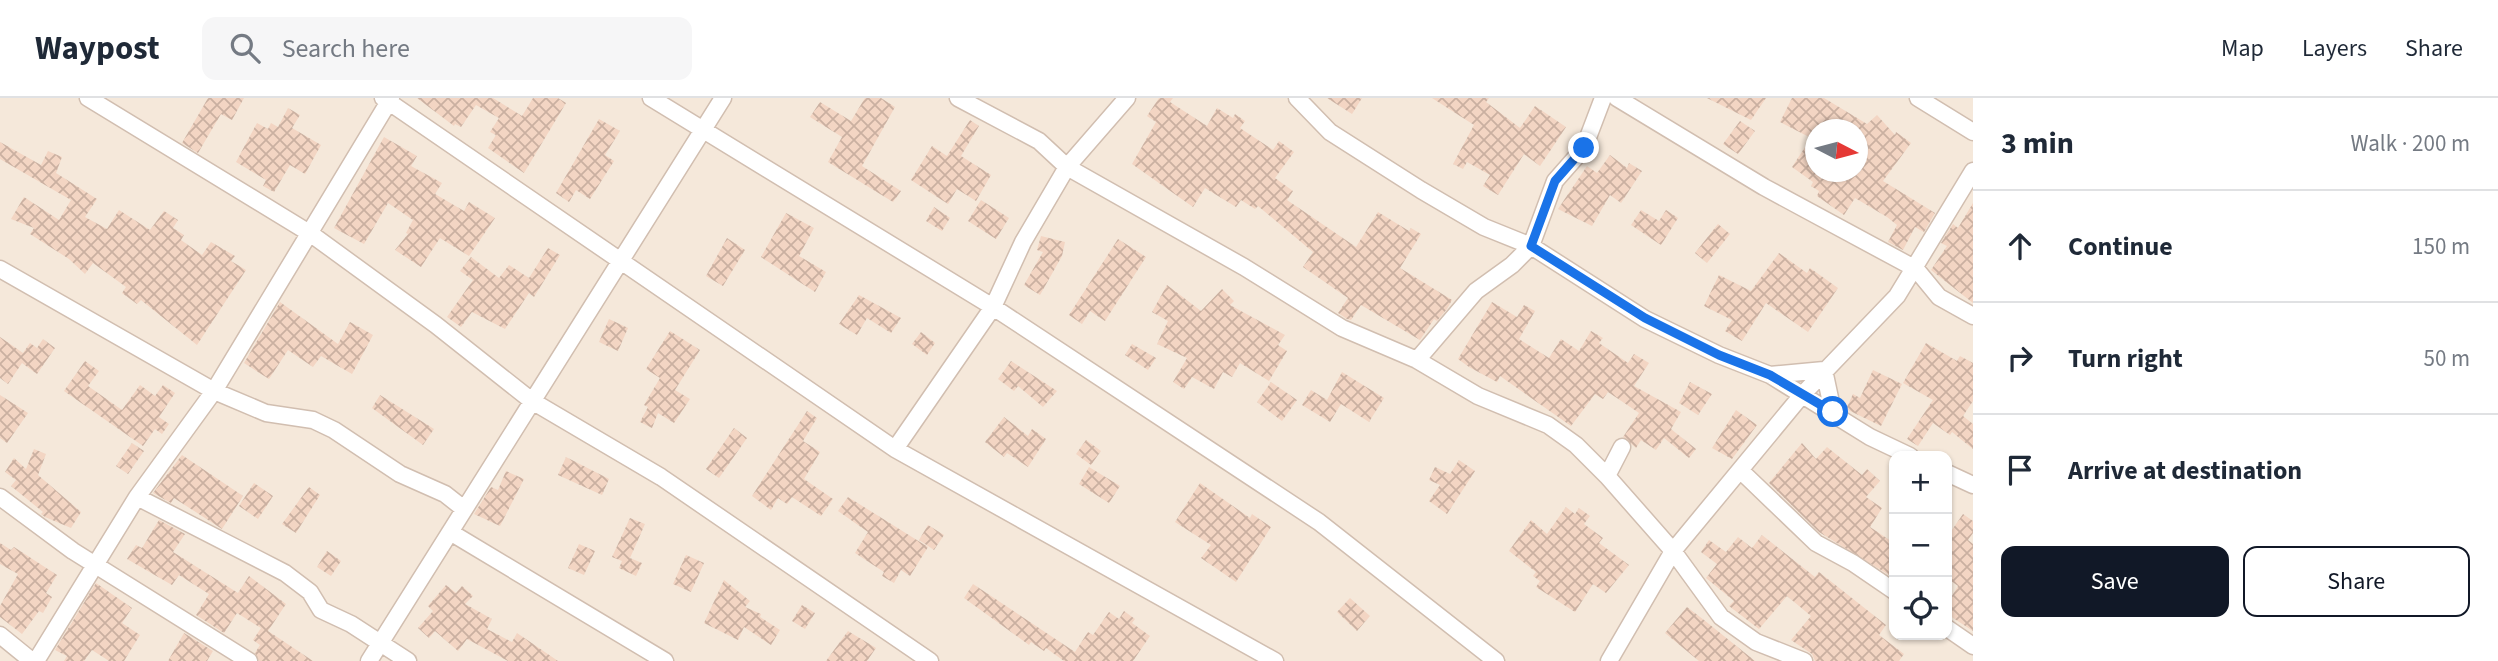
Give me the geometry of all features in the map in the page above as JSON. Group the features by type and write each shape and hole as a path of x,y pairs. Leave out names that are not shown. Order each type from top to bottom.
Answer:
{"street":[{"path":"88,98 312,234 436,325 532,401 661,477 930,661"},
{"path":"651,98 993,307 1319,523 1496,661"},
{"path":"369,661 723,98"},
{"path":"958,98 1039,141 1067,167 1244,267 1342,328 1417,360 1478,396 1548,425 1576,445 1607,476 1673,551 1721,617 1756,642 1804,661"},
{"path":"895,449 993,307 1023,242 1067,167 1127,98"},
{"path":"1297,98 1331,132 1382,167 1484,227 1531,246 1645,318 1719,355 1770,375 1870,437 1899,451"},
{"path":"1417,360 1476,291 1531,246 1555,181 1584,148 1603,98"},
{"path":"1617,98 1764,187 1916,269 1939,297 1973,316"},
{"path":"1918,98 1973,132"},
{"path":"0,635 34,661 136,497 214,391 312,234 388,99 895,449 1275,661"},
{"path":"1609,661 1673,551 1824,370 1871,327 1916,269 1973,171"},
{"path":"0,269 214,391 266,413 313,420 334,430 400,474 445,495 464,509"},
{"path":"1770,375 1824,370"},
{"path":"1824,370 1833,412"},
{"path":"1607,476 1622,447"},
{"path":"1741,471 1816,543 1853,563 1889,588"},
{"path":"1952,475 1973,485"},
{"path":"0,497 33,524 249,661"},
{"path":"136,497 285,573 310,592 321,610 381,642 408,661"},
{"path":"450,532 665,661"},
{"path":"1952,631 1973,646"}],"shaded area":[{"path":"0,98 1973,98 1973,661 0,661"}],"building":[{"path":"208,98 244,98 232,120 221,114 198,153 182,143"},
{"path":"417,98 493,98 522,116 533,98 558,98 566,103 524,173 488,148 496,135 490,132 499,118 476,105 461,127 455,124 454,126"},
{"path":"865,98 881,98 895,107 862,166 901,191 893,202 828,162 842,137 810,117 820,102 851,121"},
{"path":"1159,98 1173,98 1170,102 1207,126 1217,108 1233,118 1235,114 1245,121 1240,128 1273,150 1279,141 1294,152 1275,178 1293,191 1287,200 1356,247 1378,212 1409,231 1411,228 1421,234 1400,268 1452,300 1447,309 1437,321 1434,319 1420,340 1361,305 1351,320 1347,319 1338,313 1348,298 1303,267 1313,252 1258,206 1255,209 1241,200 1236,207 1205,188 1193,207 1132,164 1156,122 1147,116"},
{"path":"1327,98 1362,98 1352,114"},
{"path":"1432,98 1489,98 1486,102 1520,128 1535,106 1566,127 1540,166 1524,154 1498,195 1483,186 1490,175 1467,162 1463,169 1453,164 1474,125"},
{"path":"1707,98 1766,98 1751,120"},
{"path":"1792,98 1824,98 1859,119 1805,119 1805,135 1780,122"},
{"path":"288,108 300,115 292,128 321,145 305,174 290,165 274,192 263,186 266,180 236,162 257,123 268,129 271,123 278,127"},
{"path":"1877,115 1895,135 1896,132 1911,143 1883,181 1935,213 1924,232 1915,227 1903,250 1888,242 1897,225 1887,217 1855,198 1844,215 1817,196 1819,191 1811,186 1813,182 1868,182 1868,123"},
{"path":"599,119 620,131 605,155 614,161 590,199 576,190 569,202 556,193"},
{"path":"970,120 979,126 961,156 991,175 976,201 957,189 948,204 911,180 932,146 947,156"},
{"path":"1740,121 1755,131 1738,154 1723,144"},
{"path":"384,137 417,156 411,166 442,183 435,194 464,211 469,202 495,218 469,256 440,238 421,267 395,250 408,234 406,233 413,220 388,203 364,244 334,228"},
{"path":"0,142 41,165 48,151 62,157 56,173 97,199 85,217 107,229 119,210 150,230 164,211 178,220 173,228 184,235 181,240 202,255 211,242 235,256 231,261 246,270 197,345 141,300 137,304 122,293 126,287 93,263 85,274 69,259 30,234 34,228 11,219 24,197 59,220 71,200 0,159"},
{"path":"1805,147 1805,176 1792,167"},
{"path":"1610,155 1627,168 1629,163 1642,171 1621,203 1610,195 1592,226 1558,209 1587,166 1597,173"},
{"path":"981,200 1009,218 996,239 968,221"},
{"path":"1973,203 1973,303 1931,270 1947,246 1941,243 1953,224 1958,228"},
{"path":"934,207 950,218 942,231 926,221"},
{"path":"1641,210 1659,221 1666,210 1678,218 1661,245 1631,225"},
{"path":"786,213 814,228 799,256 826,272 815,292 761,257"},
{"path":"1718,224 1730,234 1707,263 1695,253"},
{"path":"1041,236 1065,242 1062,256 1040,295 1024,285 1043,252 1037,250"},
{"path":"727,238 745,250 723,286 706,276"},
{"path":"1118,239 1146,257 1105,321 1090,311 1082,324 1069,315"},
{"path":"548,248 560,255 534,297 529,293 505,329 472,312 461,327 447,317 473,280 460,271 471,257 499,278 509,265 529,278"},
{"path":"1779,253 1807,273 1810,268 1838,288 1808,332 1766,303 1742,341 1725,331 1732,320 1704,306 1719,275 1751,291"},
{"path":"1167,285 1201,311 1222,289 1234,301 1230,305 1285,335 1278,345 1287,351 1269,381 1240,363 1232,377 1223,372 1214,389 1192,377 1184,389 1173,382 1187,358 1157,344 1168,321 1152,312"},
{"path":"859,295 901,318 891,333 867,318 857,335 839,324"},
{"path":"280,302 338,344 350,322 373,335 352,374 321,356 313,367 288,350 269,379 244,363"},
{"path":"1492,302 1517,317 1524,305 1535,311 1519,339 1549,358 1561,339 1579,351 1591,331 1603,338 1599,343 1628,363 1634,354 1649,363 1634,386 1681,412 1671,429 1696,449 1689,458 1664,438 1656,450 1641,440 1636,448 1623,437 1639,413 1608,392 1603,399 1595,394 1571,426 1500,376 1497,382 1469,367 1458,359"},
{"path":"609,319 628,328 618,351 599,342"},
{"path":"670,331 700,350 675,390 690,399 674,423 658,413 652,428 640,422 648,407 644,405 660,378 646,369"},
{"path":"921,332 935,343 927,355 912,344"},
{"path":"0,337 23,353 30,343 37,348 43,339 55,348 37,374 22,363 8,384 0,378"},
{"path":"1926,343 1957,361 1960,356 1973,363 1973,401 1963,416 1973,424 1973,449 1952,432 1950,435 1933,423 1918,446 1907,439 1933,400 1903,383"},
{"path":"1132,344 1156,358 1148,370 1125,355"},
{"path":"85,361 99,371 88,386 122,410 140,385 155,396 163,385 175,393 159,417 169,424 162,434 155,429 143,446 64,391"},
{"path":"1011,361 1057,391 1043,407 1018,386 1014,391 998,379"},
{"path":"1873,370 1902,384 1881,426 1846,409 1853,394 1860,398"},
{"path":"1342,372 1384,398 1369,422 1341,404 1330,422 1302,405 1311,390 1327,400"},
{"path":"1271,382 1297,400 1282,421 1257,402"},
{"path":"1690,382 1712,394 1698,415 1679,403"},
{"path":"0,395 28,413 7,443 0,438"},
{"path":"380,395 434,429 423,445 372,408"},
{"path":"1736,410 1757,425 1732,459 1712,448"},
{"path":"807,411 817,418 803,441 820,452 804,479 833,499 821,516 792,497 787,504 778,498 771,510 752,496"},
{"path":"1004,417 1028,436 1032,429 1046,439 1028,467 1007,453 1004,457 985,442"},
{"path":"734,428 747,438 719,478 706,469"},
{"path":"1086,440 1101,451 1091,465 1076,454"},
{"path":"132,443 144,451 128,474 116,466"},
{"path":"1802,443 1816,459 1827,447 1862,475 1867,469 1880,481 1866,497 1882,508 1870,527 1889,540 1889,575 1819,532 1769,483"},
{"path":"34,449 46,454 38,475 81,512 71,528 45,517 41,514 43,512 11,486 16,480 5,472 14,458 26,469"},
{"path":"182,455 243,496 222,529 174,498 171,503 153,493"},
{"path":"566,457 609,479 602,495 558,475"},
{"path":"1459,460 1475,471 1447,514 1429,501 1440,485 1429,480 1435,467 1450,474"},
{"path":"1089,467 1120,486 1109,503 1079,484"},
{"path":"506,471 524,479 500,526 474,514 491,487 498,490"},
{"path":"254,483 273,496 258,519 239,506"},
{"path":"1200,483 1250,518 1252,514 1271,527 1236,582 1201,558 1211,545 1175,522"},
{"path":"309,487 320,495 296,533 282,524"},
{"path":"848,497 928,547 910,576 901,570 894,583 882,576 884,572 855,553 868,532 838,511"},
{"path":"1566,507 1575,514 1579,508 1590,516 1584,524 1603,538 1599,543 1629,565 1606,593 1593,584 1575,612 1536,587 1540,581 1533,576 1536,572 1509,551 1531,520 1547,534"},
{"path":"1963,514 1973,521 1973,533 1968,540 1973,544 1973,631 1952,617 1952,596 1958,586 1952,582 1952,530"},
{"path":"630,518 645,524 630,558 642,563 636,576 619,568 622,561 612,557"},
{"path":"159,520 185,534 173,552 238,593 249,576 286,604 268,631 313,661 259,661 255,653 260,645 253,640 261,628 237,613 224,633 196,615 209,594 179,575 172,585 127,559 136,545 142,548"},
{"path":"928,525 944,535 934,550 919,540"},
{"path":"1762,535 1815,577 1819,572 1886,625 1879,635 1904,654 1899,661 1815,661 1812,654 1791,640 1811,616 1787,596 1759,629 1729,606 1734,601 1706,578 1717,564 1701,552 1709,540 1726,552 1738,537 1752,548"},
{"path":"0,543 11,550 14,547 57,575 46,593 52,597 43,613 39,611 22,634 0,617 0,606 18,574 0,564"},
{"path":"579,544 595,551 584,575 568,568"},
{"path":"327,551 341,561 331,576 317,567"},
{"path":"686,555 704,563 691,592 673,584"},
{"path":"724,580 750,601 745,607 761,614 760,617 780,630 771,645 744,627 738,640 704,623"},
{"path":"96,583 132,608 122,623 140,635 124,661 109,661 92,650 84,661 64,661 67,656 55,650"},
{"path":"973,584 1075,652 1088,632 1093,635 1109,612 1119,619 1124,611 1135,619 1132,623 1150,636 1133,661 1064,661 1046,648 1044,651 1031,642 1029,645 964,598"},
{"path":"446,585 456,593 462,586 473,596 465,604 492,619 487,629 512,642 517,633 558,661 508,661 467,639 458,651 435,631 429,638 418,628 433,611 428,606"},
{"path":"1350,598 1370,616 1357,631 1337,612"},
{"path":"802,605 815,613 805,629 792,621"},
{"path":"1687,607 1755,661 1699,661 1665,633"},
{"path":"848,631 876,648 867,661 826,661"},
{"path":"184,633 213,651 207,661 168,661"}],"route":[{"path":"1584,148 1555,181 1531,246 1584,282 1645,318 1719,355 1770,375 1833,412"}]}
